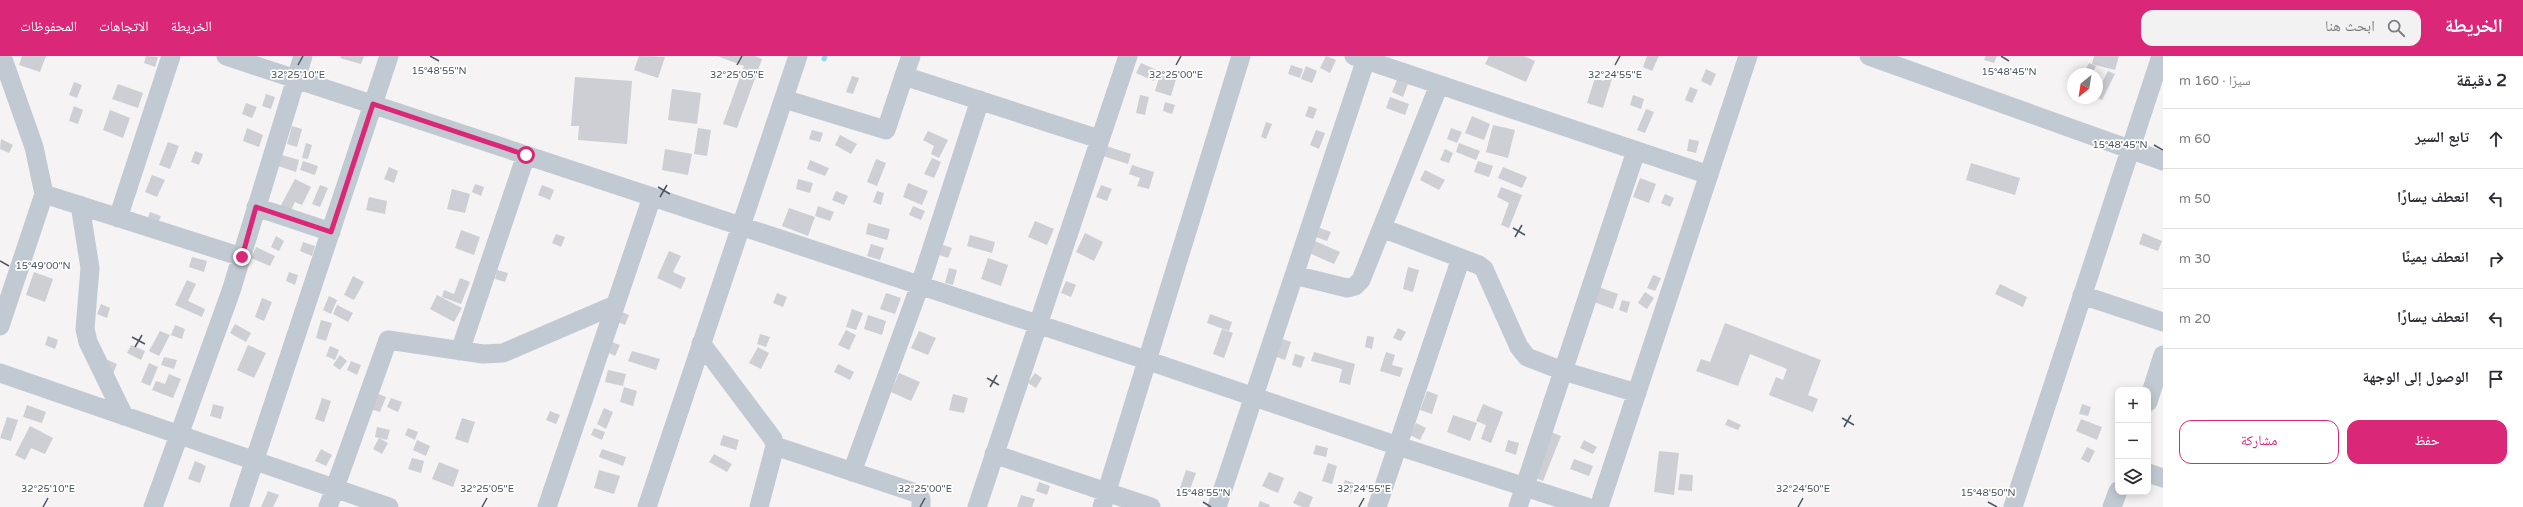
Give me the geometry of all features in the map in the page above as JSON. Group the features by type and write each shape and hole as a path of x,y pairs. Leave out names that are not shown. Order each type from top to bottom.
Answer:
{"street":[{"path":"118,218 172,56"},
{"path":"226,56 1146,360 1398,446 1587,507"},
{"path":"153,507 242,257 303,56"},
{"path":"239,507 389,56"},
{"path":"647,507 798,56"},
{"path":"784,99 886,130 911,56"},
{"path":"977,507 1036,324 1128,56"},
{"path":"1105,499 1146,360 1241,56"},
{"path":"1599,507 1748,56"},
{"path":"1869,56 2163,161"},
{"path":"2013,507 2161,56"},
{"path":"1216,507 1294,275 1362,57 1439,85 1709,175"},
{"path":"0,326 44,194 34,148 4,65"},
{"path":"904,76 1099,139"},
{"path":"1294,275 1346,288 1354,286 1361,280 1439,85"},
{"path":"852,472 920,285 980,100"},
{"path":"1518,507 1636,151"},
{"path":"460,351 526,155"},
{"path":"44,194 242,257"},
{"path":"547,507 652,197"},
{"path":"80,205 90,268 85,329 88,342 124,416"},
{"path":"256,207 331,232"},
{"path":"1382,228 1479,265 1488,275 1522,353 1527,357 1563,371 1637,393"},
{"path":"1377,507 1461,258"},
{"path":"2082,295 2163,322"},
{"path":"328,507 388,340 482,354 503,353 615,306"},
{"path":"701,343 773,439 775,446 759,507"},
{"path":"2151,393 2163,355"},
{"path":"0,373 254,462 389,507"},
{"path":"775,446 916,493 921,499 921,507"},
{"path":"994,454 1105,499 1150,507"},
{"path":"2151,474 2163,478"},
{"path":"2112,507 2116,495"}],"building":[{"path":"22,56 46,56 40,72 19,65"},
{"path":"146,56 158,57 155,67 144,63"},
{"path":"341,56 364,56 361,64 340,58"},
{"path":"639,56 665,57 658,78 634,70"},
{"path":"717,56 755,56 762,59 737,128 723,124 744,66"},
{"path":"1326,56 1336,60 1330,73 1320,68"},
{"path":"1489,56 1524,56 1535,61 1526,82 1485,64"},
{"path":"1647,56 1659,56 1652,71 1643,67"},
{"path":"1986,56 1997,56 1994,63 1984,60"},
{"path":"2094,56 2119,56 2115,70 2092,64"},
{"path":"1141,63 1159,71 1154,81 1136,73"},
{"path":"2089,63 2096,66 2095,68 2086,68"},
{"path":"1291,65 1303,69 1300,78 1288,74"},
{"path":"1306,66 1317,71 1312,83 1301,79"},
{"path":"1706,69 1716,74 1711,86 1701,81"},
{"path":"1607,70 1614,72 1603,108 1587,103 1595,78 1604,81"},
{"path":"2108,71 2115,74 2103,98 2103,81"},
{"path":"1160,75 1176,79 1171,96 1155,91"},
{"path":"852,76 859,78 853,94 846,92"},
{"path":"575,77 632,81 627,144 578,140 579,126 571,126"},
{"path":"1397,80 1408,84 1403,97 1392,92"},
{"path":"74,82 82,85 77,98 69,95"},
{"path":"118,84 143,93 138,108 112,99"},
{"path":"1690,87 1698,90 1692,103 1685,100"},
{"path":"672,89 701,93 697,124 668,120"},
{"path":"266,94 275,97 271,109 262,106"},
{"path":"1140,95 1149,97 1145,115 1136,113"},
{"path":"1633,95 1644,99 1641,109 1630,105"},
{"path":"1390,97 1409,104 1405,115 1386,108"},
{"path":"1165,102 1175,105 1172,114 1163,111"},
{"path":"246,103 257,107 252,118 242,114"},
{"path":"74,106 83,110 78,124 69,121"},
{"path":"1309,106 1317,109 1313,119 1305,116"},
{"path":"1646,109 1654,112 1645,133 1637,130"},
{"path":"110,110 130,118 123,138 103,130"},
{"path":"1472,116 1490,124 1484,140 1465,133"},
{"path":"1266,122 1272,124 1266,139 1261,137"},
{"path":"1493,125 1515,130 1508,158 1486,152"},
{"path":"292,126 302,129 297,147 287,144"},
{"path":"247,128 263,135 259,147 243,141"},
{"path":"698,128 711,130 707,156 694,154"},
{"path":"1451,128 1462,132 1457,143 1447,139"},
{"path":"812,130 823,133 820,142 809,139"},
{"path":"1316,130 1325,133 1319,149 1310,145"},
{"path":"928,131 948,140 939,158 931,154 934,146 923,140"},
{"path":"840,135 857,144 851,154 835,145"},
{"path":"1,139 13,145 9,153 0,149"},
{"path":"1689,139 1699,141 1696,153 1687,151"},
{"path":"168,142 179,146 170,169 159,165"},
{"path":"306,143 312,145 308,159 302,158"},
{"path":"1459,143 1480,151 1476,160 1456,152"},
{"path":"1106,146 1131,154 1128,164 1103,156"},
{"path":"665,149 692,154 688,175 662,170"},
{"path":"1445,149 1453,153 1449,163 1440,160"},
{"path":"195,151 203,154 199,165 191,162"},
{"path":"282,155 299,160 296,172 278,166"},
{"path":"932,158 941,162 934,178 924,174"},
{"path":"876,159 886,163 877,186 867,182"},
{"path":"810,160 829,168 825,176 807,169"},
{"path":"303,161 318,166 315,175 300,170"},
{"path":"1478,161 1493,166 1489,177 1474,172"},
{"path":"1971,163 2020,178 2015,195 1966,180"},
{"path":"1132,165 1154,172 1149,189 1137,186 1140,178 1129,174"},
{"path":"389,167 398,171 394,183 384,179"},
{"path":"1503,167 1527,177 1522,188 1498,178"},
{"path":"1425,170 1445,180 1439,190 1420,180"},
{"path":"152,175 165,180 157,197 145,192"},
{"path":"1640,178 1656,184 1649,203 1633,197"},
{"path":"295,179 311,187 302,205 295,202 290,212 280,207"},
{"path":"798,179 813,183 810,193 796,189"},
{"path":"908,183 928,191 922,205 903,197"},
{"path":"475,184 484,187 481,196 472,192"},
{"path":"320,185 328,188 320,207 312,204"},
{"path":"542,185 554,190 550,200 538,195"},
{"path":"1101,185 1112,189 1107,201 1096,197"},
{"path":"1501,187 1522,195 1509,228 1501,225 1509,203 1497,197"},
{"path":"452,189 470,194 465,213 447,209"},
{"path":"836,191 848,196 844,205 832,200"},
{"path":"877,191 884,193 881,205 873,202"},
{"path":"1665,194 1674,198 1670,207 1661,203"},
{"path":"369,197 387,201 385,214 366,210"},
{"path":"818,206 834,212 830,221 815,216"},
{"path":"913,206 925,211 921,220 909,215"},
{"path":"789,208 815,217 808,236 782,226"},
{"path":"150,212 161,216 156,228 146,224"},
{"path":"1035,221 1054,229 1047,245 1028,237"},
{"path":"868,223 890,229 887,240 866,234"},
{"path":"1320,228 1331,232 1327,241 1316,237"},
{"path":"461,230 480,237 474,255 455,248"},
{"path":"1085,233 1103,242 1094,261 1076,252"},
{"path":"2143,233 2162,241 2158,251 2139,244"},
{"path":"556,234 565,237 561,247 552,243"},
{"path":"970,235 995,242 992,253 967,246"},
{"path":"276,236 284,241 279,251 271,247"},
{"path":"1315,241 1340,252 1334,264 1309,253"},
{"path":"303,242 315,246 312,256 300,251"},
{"path":"871,244 884,248 880,260 867,256"},
{"path":"943,245 952,248 948,258 939,255"},
{"path":"256,247 275,256 270,266 251,258"},
{"path":"669,251 681,256 673,272 686,278 681,289 657,278"},
{"path":"192,257 207,261 204,272 189,267"},
{"path":"988,258 1008,265 1001,286 981,279"},
{"path":"1408,267 1419,270 1413,292 1403,289"},
{"path":"949,268 957,270 953,285 945,283"},
{"path":"497,270 508,273 505,282 495,279"},
{"path":"34,272 53,279 45,302 26,295"},
{"path":"289,272 298,275 295,285 286,281"},
{"path":"1653,275 1661,278 1655,291 1647,288"},
{"path":"353,276 364,282 354,300 344,295"},
{"path":"460,278 470,282 461,304 442,297 444,290 454,294"},
{"path":"187,280 196,284 188,301 205,309 202,317 175,305"},
{"path":"1066,281 1076,285 1071,297 1061,293"},
{"path":"2000,284 2027,297 2023,307 1995,294"},
{"path":"1599,287 1618,294 1613,309 1594,302"},
{"path":"1645,292 1654,298 1647,309 1638,303"},
{"path":"777,293 787,297 783,307 773,303"},
{"path":"886,293 901,298 895,314 880,309"},
{"path":"437,295 462,308 454,322 430,309"},
{"path":"329,296 337,300 331,314 323,310"},
{"path":"262,298 272,302 264,321 255,317"},
{"path":"1622,300 1630,302 1627,313 1619,310"},
{"path":"101,304 110,308 107,318 97,314"},
{"path":"337,305 353,313 348,322 333,314"},
{"path":"852,309 863,313 856,330 846,327"},
{"path":"620,311 629,315 625,325 616,321"},
{"path":"1210,314 1232,322 1229,331 1207,323"},
{"path":"868,315 886,321 882,335 864,329"},
{"path":"321,320 332,323 326,341 316,338"},
{"path":"1725,323 1821,360 1808,395 1818,399 1813,412 1769,395 1776,377 1783,380 1787,369 1750,354 1738,386 1696,371 1701,359 1710,362"},
{"path":"235,324 251,333 246,342 230,333"},
{"path":"175,325 185,329 182,339 171,335"},
{"path":"1398,328 1406,332 1401,341 1393,338"},
{"path":"1222,329 1233,333 1224,358 1213,354"},
{"path":"846,330 856,335 849,350 838,345"},
{"path":"160,331 170,335 159,356 149,351"},
{"path":"919,331 936,338 928,355 911,348"},
{"path":"760,334 770,337 766,347 757,344"},
{"path":"48,336 58,340 55,349 45,345"},
{"path":"1367,336 1374,337 1372,349 1365,347"},
{"path":"1280,338 1291,342 1285,360 1274,356"},
{"path":"612,342 620,345 615,356 607,352"},
{"path":"131,345 145,351 141,360 127,353"},
{"path":"248,345 266,353 254,378 237,370"},
{"path":"330,346 339,350 335,360 326,356"},
{"path":"758,347 769,353 761,369 749,363"},
{"path":"632,351 660,359 656,370 628,361"},
{"path":"1314,352 1355,364 1350,385 1339,382 1342,369 1311,361"},
{"path":"1386,352 1395,355 1392,365 1403,368 1400,377 1380,371"},
{"path":"1295,354 1305,357 1301,368 1292,365"},
{"path":"340,355 347,361 340,370 333,365"},
{"path":"164,357 177,360 174,369 161,365"},
{"path":"108,360 117,364 113,374 104,371"},
{"path":"351,361 361,365 357,375 347,370"},
{"path":"149,363 158,367 150,386 141,382"},
{"path":"838,364 854,372 850,380 834,372"},
{"path":"608,370 626,374 623,386 605,382"},
{"path":"899,373 920,382 911,401 891,392"},
{"path":"1035,373 1042,378 1036,388 1028,383"},
{"path":"169,374 181,379 173,398 152,390 156,381 165,384"},
{"path":"624,387 637,391 633,406 620,402"},
{"path":"1427,391 1438,395 1432,414 1420,410"},
{"path":"376,393 386,397 380,412 370,409"},
{"path":"953,394 968,398 964,413 949,410"},
{"path":"322,398 331,401 324,422 315,419"},
{"path":"391,398 402,402 398,412 387,407"},
{"path":"213,404 224,407 221,419 210,416"},
{"path":"1483,404 1503,412 1491,443 1481,439 1486,425 1476,421"},
{"path":"2082,404 2091,407 2088,416 2079,414"},
{"path":"27,405 46,412 42,423 23,417"},
{"path":"604,408 613,412 606,429 597,424"},
{"path":"550,411 560,415 556,424 546,420"},
{"path":"1453,415 1477,423 1470,441 1447,432"},
{"path":"7,417 18,420 11,441 0,438"},
{"path":"462,418 475,422 468,443 455,439"},
{"path":"1728,419 1741,425 1738,430 1725,425"},
{"path":"2081,419 2102,427 2097,440 2076,431"},
{"path":"1416,423 1426,428 1420,440 1410,435"},
{"path":"30,426 53,438 45,454 31,448 25,460 15,455"},
{"path":"377,427 390,430 387,440 375,437"},
{"path":"408,428 418,432 415,440 405,435"},
{"path":"594,428 605,432 602,440 591,435"},
{"path":"1551,432 1561,436 1543,481 1533,477"},
{"path":"723,435 739,440 736,450 720,445"},
{"path":"379,438 388,443 382,454 373,449"},
{"path":"417,440 430,446 426,456 413,450"},
{"path":"1508,440 1519,443 1516,455 1505,451"},
{"path":"1584,440 1597,447 1593,454 1580,448"},
{"path":"1316,445 1328,448 1326,457 1313,454"},
{"path":"2087,447 2095,451 2089,463 2081,459"},
{"path":"321,449 332,455 326,466 315,461"},
{"path":"602,449 626,457 623,466 599,457"},
{"path":"1659,451 1679,453 1674,495 1654,492"},
{"path":"714,454 732,464 727,472 709,462"},
{"path":"412,458 424,461 421,473 408,469"},
{"path":"1574,459 1593,466 1589,476 1570,469"},
{"path":"195,461 206,466 200,483 188,479"},
{"path":"439,462 459,470 453,487 432,479"},
{"path":"1328,463 1337,466 1332,484 1322,481"},
{"path":"599,470 620,476 614,494 594,488"},
{"path":"1186,470 1196,473 1188,495 1179,491"},
{"path":"1269,472 1284,478 1278,493 1262,486"},
{"path":"1680,474 1693,475 1692,491 1678,490"},
{"path":"1345,480 1354,483 1351,494 1341,491"},
{"path":"1039,482 1050,486 1047,495 1036,491"},
{"path":"268,491 279,495 273,507 261,507"},
{"path":"1299,491 1313,497 1309,507 1302,507 1293,503"},
{"path":"1021,495 1035,499 1032,507 1017,507"},
{"path":"1260,501 1270,505 1269,507 1258,507"}],"route":[{"path":"242,257 256,207 331,232 373,104 526,155"}]}
